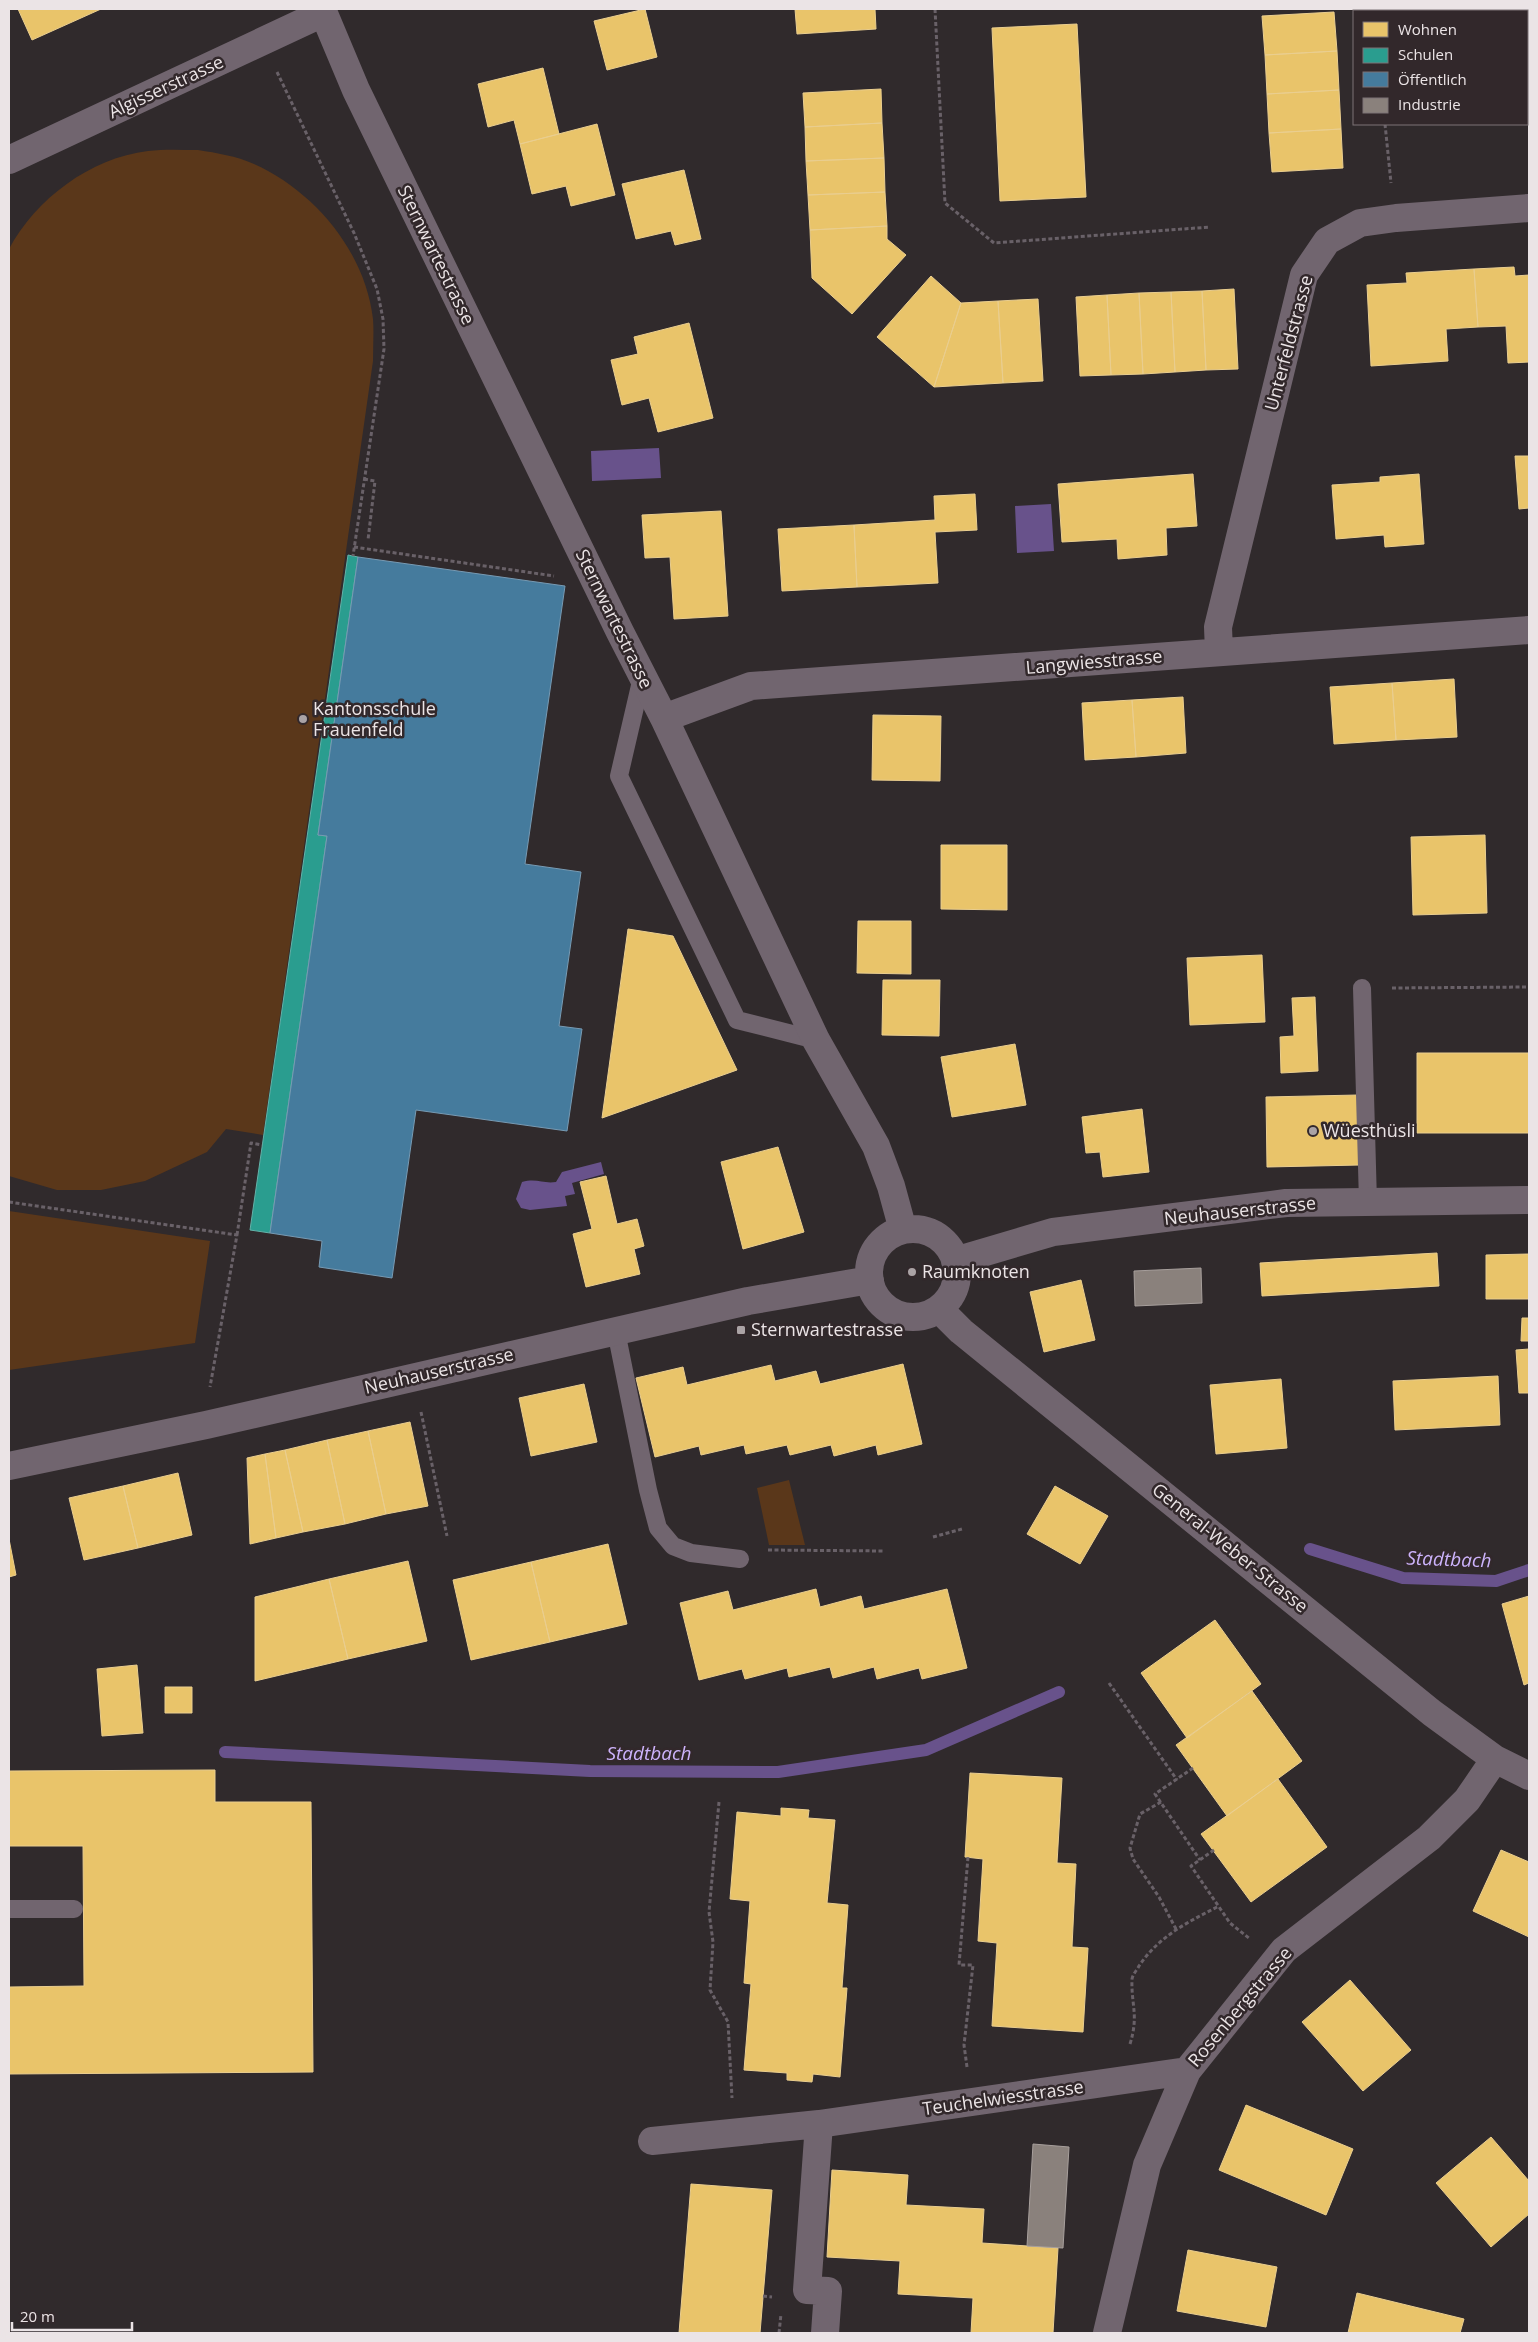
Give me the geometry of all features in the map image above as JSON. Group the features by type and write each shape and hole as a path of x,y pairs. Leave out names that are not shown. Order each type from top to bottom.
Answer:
{"street":[{"name":"Algisserstrasse","path":"9,160 322,11"},
{"name":"Sternwartestrasse","path":"322,11 356,90 642,677 664,718 816,1040 876,1146 891,1186 903,1230"},
{"name":"Unterfeldstrasse","path":"1219,652 1218,627 1304,275 1327,241 1360,223 1396,218 1529,208"},
{"name":"Langwiesstrasse","path":"664,718 751,686 1529,630"},
{"name":"Neuhauserstrasse","path":"955,1261 1053,1232 1286,1203 1529,1200"},
{"path":"903,1230 920,1230 935,1235 948,1246 955,1261 957,1274 955,1287 948,1299 939,1308 926,1315 896,1314 884,1306 874,1294 870,1280 870,1264 876,1248 888,1237 903,1230"},
{"name":"Neuhauserstrasse","path":"9,1466 206,1426 748,1301 870,1280"},
{"name":"General-Weber-Strasse","path":"939,1308 961,1331 1432,1714 1496,1759 1529,1776"},
{"name":"Rosenbergstrasse","path":"1107,2333 1147,2165 1187,2071 1284,1950 1429,1838 1467,1800 1496,1759"},
{"name":"Teuchelwiesstrasse","path":"652,2140 819,2124 1187,2071"},
{"path":"819,2124 807,2290 828,2291 824,2333"}],"lane":[{"path":"642,677 619,776 737,1020 816,1040"},
{"path":"1362,988 1368,1202"},
{"path":"616,1331 648,1490 658,1528 673,1546 691,1553 740,1559"},
{"path":"9,1909 74,1909"}],"path":[{"path":"935,9 945,203 994,243 1210,227"},
{"path":"275,68 354,233 377,289 383,319 384,349 353,556"},
{"path":"1386,125 1392,192"},
{"path":"364,479 375,480 368,540"},
{"path":"354,547 596,583"},
{"path":"1362,988 1529,986"},
{"path":"209,1393 251,1143 262,1145"},
{"path":"9,1202 237,1235"},
{"path":"419,1404 447,1536"},
{"path":"933,1537 962,1529"},
{"path":"740,1559 759,1550 885,1551"},
{"path":"1109,1683 1177,1780"},
{"path":"1193,1768 1155,1794 1200,1860"},
{"path":"719,1802 709,1912 713,1942 710,1990 728,2022 732,2096"},
{"path":"1161,1802 1140,1814 1130,1848 1133,1858 1159,1897 1176,1929"},
{"path":"1214,1850 1191,1866 1230,1923 1252,1941"},
{"path":"968,1857 959,1965 972,1965 964,2045 971,2102"},
{"path":"1125,2080 1121,2057 1130,2044 1136,2026 1132,1977 1142,1962 1164,1937 1219,1906"}],"shaded area":[{"path":"154,150 198,150 240,159 276,176 297,190 333,226 348,247 368,294 373,319 373,361 263,1135 226,1129 207,1152 145,1181 101,1190 57,1190 9,1176 9,249 20,231 50,198 86,172 126,155"},
{"path":"659,448 661,478 592,481 591,451"},
{"path":"1051,504 1054,551 1017,553 1015,506"},
{"path":"601,1162 604,1174 572,1183 575,1194 565,1196 567,1206 530,1210 521,1208 516,1199 522,1182 556,1182 562,1172"},
{"path":"9,1211 210,1241 195,1343 9,1370"},
{"path":"789,1480 805,1545 769,1545 757,1488"}],"building: Wohnen":[{"path":"18,9 101,9 32,40"},
{"path":"645,9 657,57 607,70 594,21"},
{"path":"795,9 875,9 876,29 797,34"},
{"path":"1529,9 1529,67 1528,10 1456,10"},
{"path":"1334,12 1337,51 1265,55 1262,16"},
{"path":"1077,24 1086,197 1000,201 992,28"},
{"path":"1337,51 1339,90 1267,94 1265,55"},
{"path":"543,68 559,134 520,144 514,120 488,127 478,84"},
{"path":"881,89 882,123 805,127 803,93"},
{"path":"1339,90 1341,129 1269,133 1267,94"},
{"path":"882,123 884,158 806,161 805,127"},
{"path":"597,124 615,195 571,206 566,186 532,194 520,144"},
{"path":"1341,129 1343,168 1272,172 1269,133"},
{"path":"884,158 885,192 808,195 806,161"},
{"path":"684,170 701,239 675,245 671,231 636,239 622,184"},
{"path":"885,192 887,226 810,230 808,195"},
{"path":"887,226 887,239 906,255 852,314 812,278 810,230"},
{"path":"1514,267 1515,276 1529,275 1529,362 1508,363 1506,326 1478,327 1474,269"},
{"path":"1474,269 1478,327 1446,329 1448,361 1371,366 1367,285 1407,283 1406,273"},
{"path":"931,276 961,303 934,387 877,337"},
{"path":"1234,289 1238,369 1206,370 1202,291"},
{"path":"1202,291 1206,370 1175,372 1171,292"},
{"path":"1171,292 1175,372 1143,374 1139,293"},
{"path":"1139,293 1143,374 1111,375 1107,295"},
{"path":"1107,295 1111,375 1080,376 1076,297"},
{"path":"1038,299 1043,381 1003,383 998,301"},
{"path":"998,301 1003,383 934,387 961,303"},
{"path":"689,323 713,418 658,432 649,398 622,405 611,360 638,354 634,337"},
{"path":"1515,456 1529,456 1529,508 1519,509"},
{"path":"1193,474 1197,526 1166,528 1167,555 1118,559 1117,539 1062,542 1058,484"},
{"path":"1419,474 1424,544 1385,547 1384,535 1336,539 1332,485 1380,482 1380,477"},
{"path":"975,494 977,530 935,532 938,583 857,587 854,525 935,520 934,496"},
{"path":"721,511 728,616 674,619 670,557 645,558 642,515"},
{"path":"854,525 857,587 782,591 778,529"},
{"path":"1454,679 1457,737 1396,740 1392,683"},
{"path":"1392,683 1396,740 1334,744 1330,687"},
{"path":"1183,697 1186,753 1136,757 1132,700"},
{"path":"1132,700 1136,757 1085,760 1082,703"},
{"path":"873,715 941,716 940,781 872,780"},
{"path":"1485,835 1487,913 1413,915 1411,837"},
{"path":"941,845 1007,845 1007,910 941,909"},
{"path":"858,921 911,921 911,974 857,973"},
{"path":"628,929 673,936 737,1070 602,1118"},
{"path":"1262,955 1265,1022 1190,1025 1187,958"},
{"path":"883,980 940,980 939,1036 882,1035"},
{"path":"1315,997 1318,1071 1281,1073 1280,1037 1294,1036 1292,998"},
{"path":"1015,1044 1026,1105 952,1117 941,1057"},
{"path":"1417,1053 1529,1053 1529,1133 1417,1133"},
{"name":"Wüesthüsli","path":"1358,1095 1360,1165 1267,1167 1266,1097"},
{"path":"1142,1109 1149,1172 1103,1177 1100,1152 1086,1153 1082,1117"},
{"path":"778,1147 804,1232 743,1249 721,1162"},
{"path":"606,1176 617,1224 637,1219 644,1246 634,1249 640,1274 586,1287 573,1234 592,1229 580,1182"},
{"path":"1437,1253 1439,1286 1262,1296 1260,1263"},
{"path":"1529,1254 1529,1299 1486,1299 1486,1255"},
{"path":"1081,1280 1095,1340 1044,1352 1030,1292"},
{"path":"1522,1318 1529,1318 1529,1341 1521,1341"},
{"path":"1529,1349 1529,1393 1519,1393 1516,1350"},
{"path":"903,1364 922,1444 878,1455 876,1445 834,1456 831,1445 790,1455 787,1445 746,1454 744,1445 701,1455 699,1446 655,1457 636,1378 683,1367 687,1385 771,1365 775,1381 816,1371 820,1384"},
{"path":"1498,1376 1500,1425 1395,1430 1393,1381"},
{"path":"1281,1379 1287,1448 1216,1454 1210,1385"},
{"path":"584,1384 597,1442 531,1456 519,1398"},
{"path":"410,1422 428,1506 386,1514 368,1431"},
{"path":"368,1431 386,1514 345,1524 327,1440"},
{"path":"327,1440 345,1524 303,1532 285,1450"},
{"path":"285,1450 303,1532 276,1538 265,1454"},
{"path":"265,1454 276,1538 250,1544 247,1458"},
{"path":"178,1473 192,1535 138,1548 123,1486"},
{"path":"123,1486 138,1548 84,1560 69,1498"},
{"path":"1055,1486 1108,1516 1080,1564 1027,1534"},
{"path":"9,1539 16,1575 9,1577"},
{"path":"608,1544 627,1624 550,1642 531,1562"},
{"path":"408,1561 427,1641 348,1659 329,1579"},
{"path":"531,1562 550,1642 471,1660 453,1580"},
{"path":"329,1579 348,1659 255,1681 255,1597"},
{"path":"816,1589 820,1607 861,1596 864,1609 947,1589 967,1668 922,1679 919,1668 877,1679 874,1667 833,1678 830,1667 789,1677 787,1668 745,1679 742,1669 699,1680 680,1603 728,1591 733,1610"},
{"path":"1529,1596 1529,1683 1524,1685 1502,1604"},
{"path":"1215,1620 1261,1684 1187,1738 1141,1673"},
{"path":"137,1665 143,1733 102,1736 97,1669"},
{"path":"165,1687 192,1687 192,1713 165,1713"},
{"path":"1252,1691 1302,1761 1227,1816 1176,1745"},
{"path":"215,1770 215,1802 311,1802 313,2072 9,2074 9,1987 84,1986 83,1846 9,1846 9,1771"},
{"path":"970,1773 1062,1778 1057,1863 1076,1864 1072,1947 1088,1948 1083,2032 992,2026 997,1943 978,1941 983,1859 965,1857"},
{"path":"1278,1779 1327,1847 1251,1902 1201,1834"},
{"path":"781,1808 809,1810 808,1818 835,1820 827,1903 848,1905 842,1988 847,1988 840,2077 813,2074 812,2082 787,2080 787,2073 744,2070 751,1984 744,1983 750,1901 730,1899 737,1812 781,1816"},
{"path":"1501,1850 1529,1862 1529,1937 1473,1911"},
{"path":"1350,1980 1411,2050 1363,2091 1302,2022"},
{"path":"1246,2105 1353,2149 1326,2215 1219,2170"},
{"path":"1491,2137 1529,2181 1529,2214 1491,2247 1436,2183"},
{"path":"832,2170 908,2175 906,2205 984,2209 982,2243 1058,2248 1053,2333 971,2333 973,2298 898,2294 900,2261 827,2257"},
{"path":"691,2184 772,2190 760,2333 679,2333"},
{"path":"1188,2250 1277,2267 1266,2327 1177,2311"},
{"path":"1357,2293 1464,2319 1460,2333 1348,2333"}],"building: Schulen":[{"path":"348,555 358,557 318,835 327,836 270,1233 250,1230"}],"building: Öffentlich":[{"path":"358,557 565,586 525,864 581,872 559,1026 582,1029 567,1131 416,1110 392,1278 319,1267 322,1241 270,1233 327,836 318,835"}],"building: Industrie":[{"path":"1201,1268 1202,1303 1135,1306 1134,1271"},
{"path":"1033,2144 1069,2147 1063,2248 1027,2246"}],"waterway":[{"name":"Stadtbach","path":"1310,1549 1403,1578 1496,1581 1529,1570"},
{"name":"Stadtbach","path":"225,1752 590,1771 778,1772 926,1750 1059,1692"}],"place":[{"name":"Kantonsschule Frauenfeld","path":"303,719"},
{"name":"Wüesthüsli","path":"1313,1131"},
{"name":"Raumknoten","path":"912,1272"},
{"name":"Sternwartestrasse","path":"741,1330"}]}
